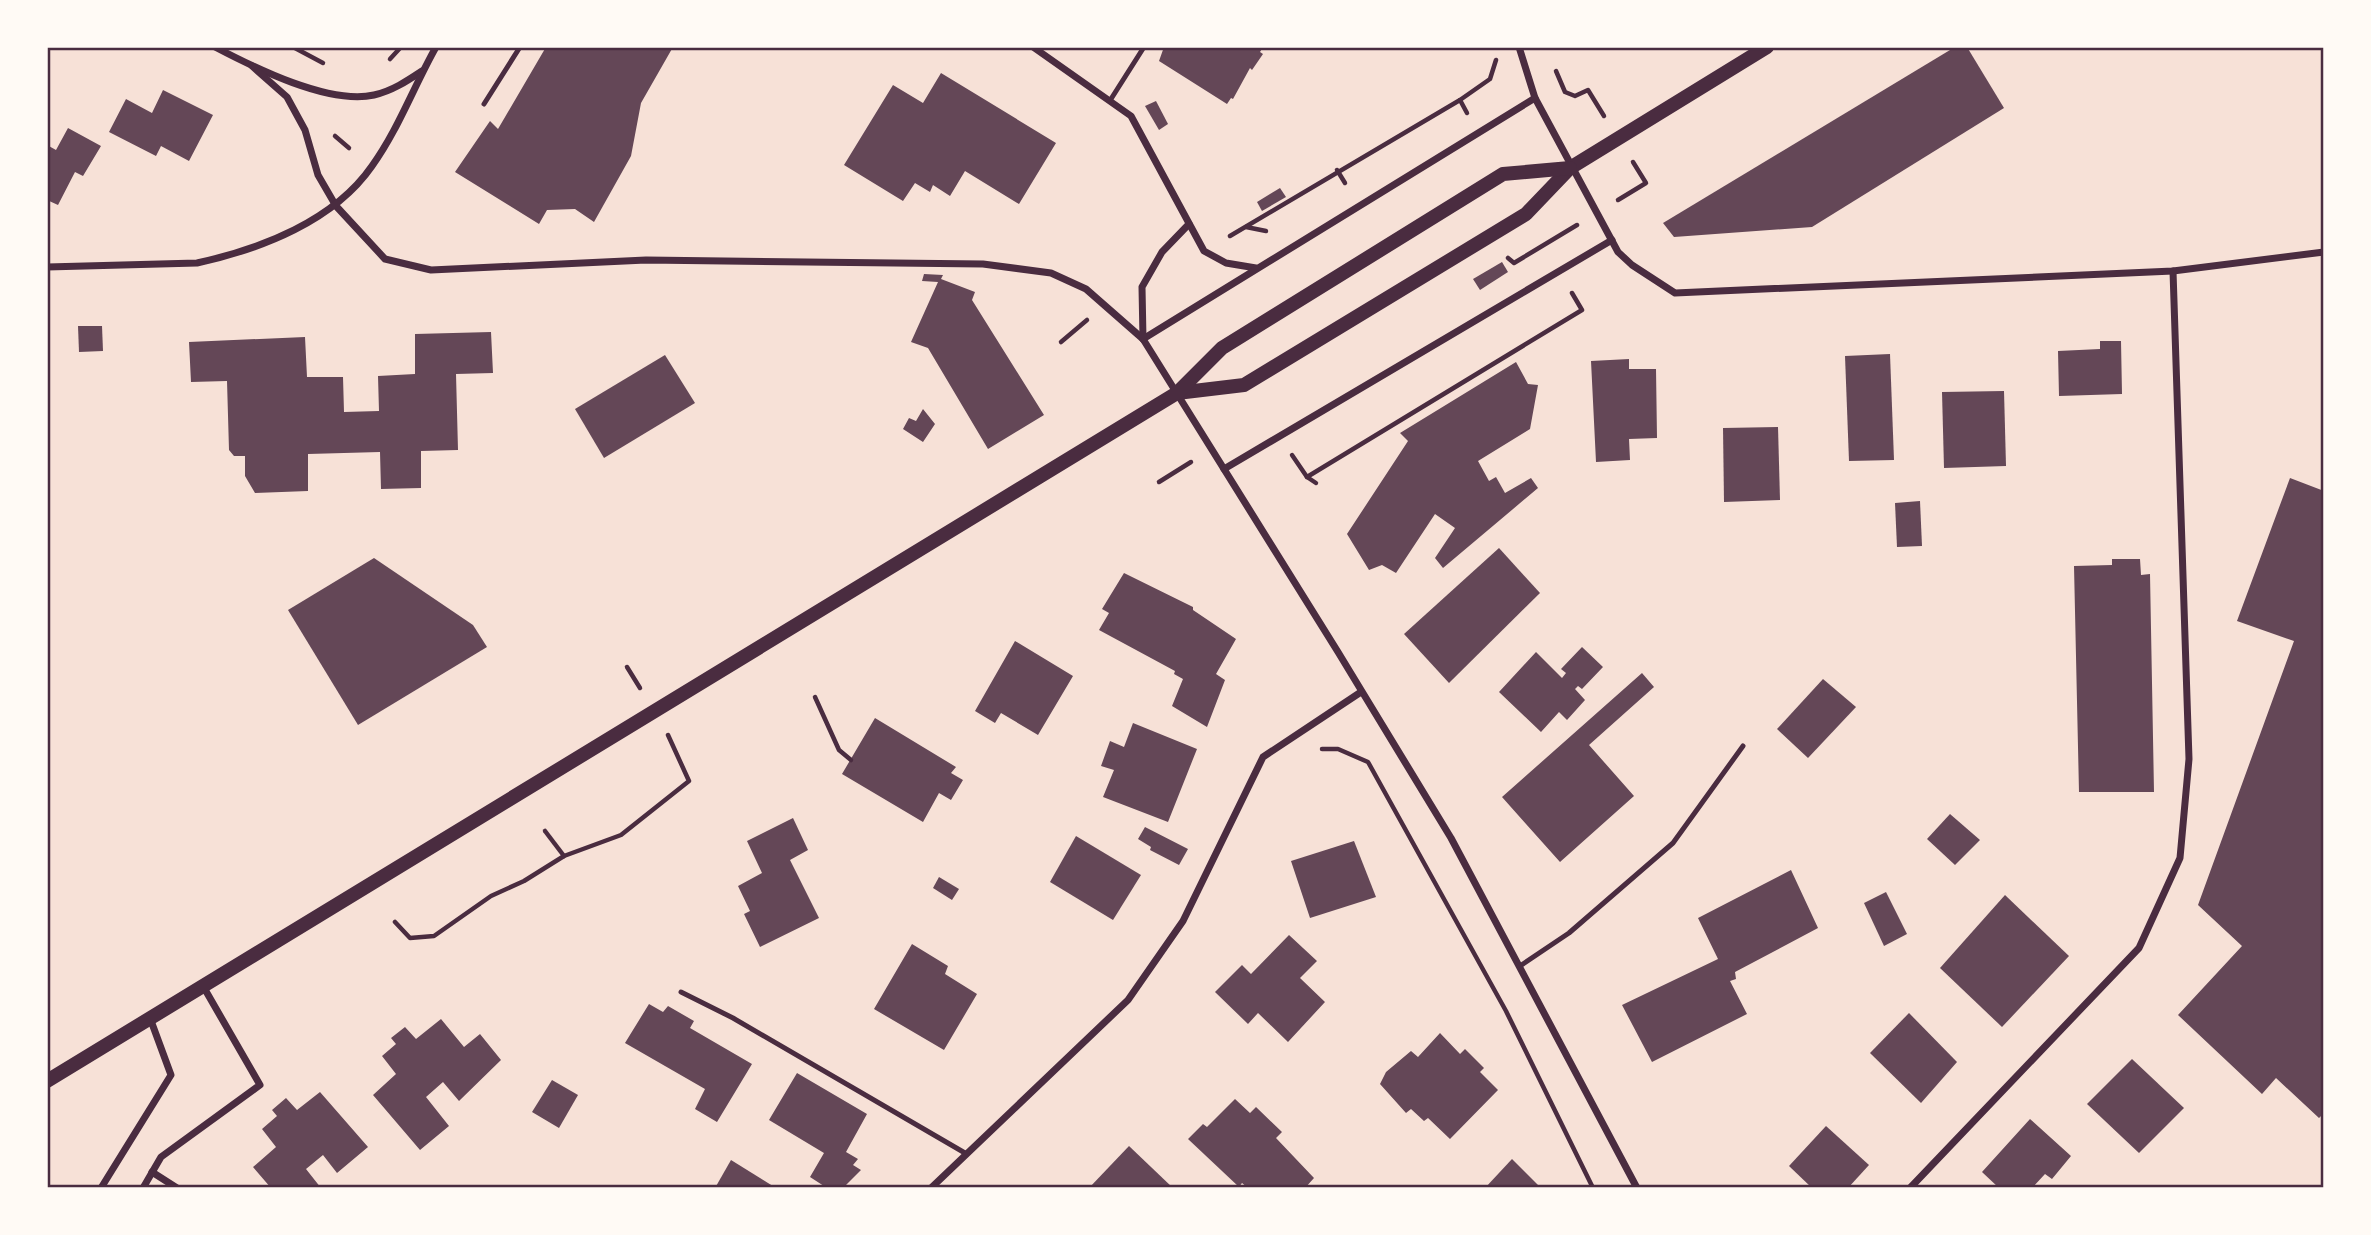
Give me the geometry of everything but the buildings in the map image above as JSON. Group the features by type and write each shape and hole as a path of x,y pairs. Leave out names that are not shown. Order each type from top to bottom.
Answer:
{"main road":[{"path":"1177,393 1244,385 1526,214 1570,167 1767,47"},
{"path":"47,1081 1177,393 1222,348 1503,174 1570,167"}],"street":[{"path":"215,47 252,66 333,95 372,96 392,90 423,71"},
{"path":"47,267 197,263 222,258 282,235 336,206 372,166 436,47"},
{"path":"1034,47 1111,99 1131,116 1204,251 1226,263 1257,268"},
{"path":"1520,49 1535,98 1618,252 1632,265 1675,293 2172,271 2324,252"},
{"path":"252,66 288,97 304,130 318,175 336,206 385,259 431,270 646,260 984,264 1051,273 1086,289 1143,339 1338,653 1451,838 1637,1188"},
{"path":"1143,339 1535,98"},
{"path":"1143,339 1142,287 1162,252 1189,224"},
{"path":"1224,469 1612,240"},
{"path":"1910,1188 2139,948 2180,858 2189,759 2172,271"},
{"path":"931,1188 1128,1000 1183,922 1263,757 1361,692"},
{"path":"143,1188 161,1157 260,1085 203,986"},
{"path":"101,1188 171,1074 150,1018"},
{"path":"152,1172 177,1188"}],"lane":[{"path":"485,104 520,47"},
{"path":"1111,99 1144,47"},
{"path":"1520,966 1569,933 1673,843 1743,746"},
{"path":"681,992 744,1025 965,1153"}],"path":[{"path":"293,47 327,65"},
{"path":"383,64 401,47"},
{"path":"1204,251 1337,170 1460,100 1490,79 1496,60 1520,49"},
{"path":"1337,170 1345,183"},
{"path":"1245,227 1266,231"},
{"path":"1061,342 1104,306"},
{"path":"1307,477 1582,310"},
{"path":"396,922 410,938 434,936 491,896 524,881 564,856 621,835 690,781 674,744 627,667"},
{"path":"816,697 839,750 851,760"},
{"path":"1313,723 1323,750 1338,749 1368,762 1506,1011 1592,1188"},
{"path":"545,831 564,856"}]}
